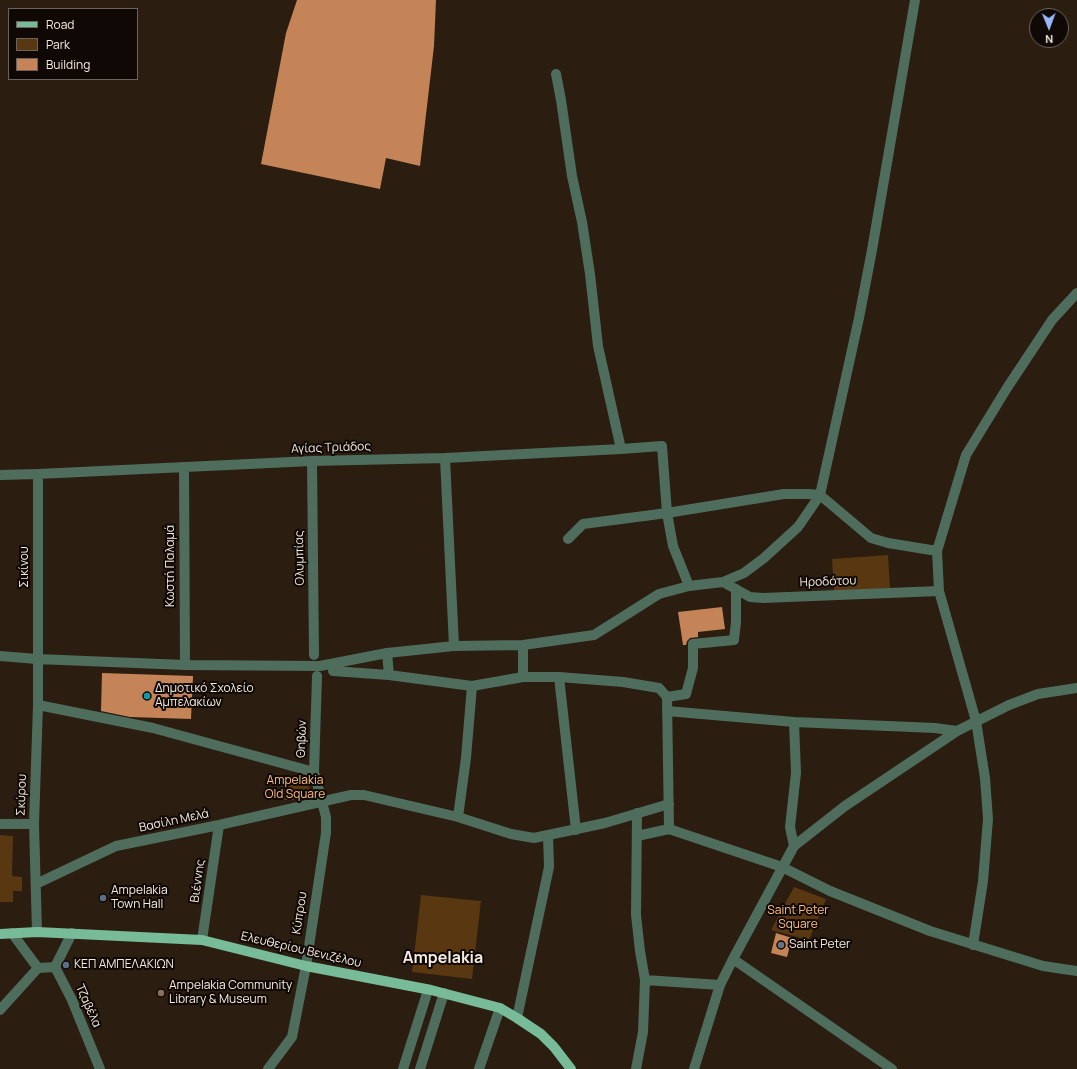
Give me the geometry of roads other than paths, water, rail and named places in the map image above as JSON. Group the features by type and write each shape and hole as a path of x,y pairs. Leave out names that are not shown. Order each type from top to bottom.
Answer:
{"main road":[{"name":"Ελευθερίου Βενιζέλου","path":"0,934 37,932 72,933 202,940 306,966 444,993 500,1008 518,1018 540,1034 554,1047 571,1069"}],"street":[{"path":"0,656 185,665 320,666 388,653 454,646 523,645 594,635 659,594 689,586 723,582 744,573 764,558 798,527 820,496 854,340 870,257 894,127 915,0"},
{"path":"556,74 572,176 582,222 598,346 621,449"},
{"path":"973,945 983,881 988,819 985,778 976,721 939,591 937,550 966,455 1007,388 1052,320 1077,293"},
{"name":"Αγίας Τριάδος","path":"0,475 312,461 445,458 662,446 667,513"},
{"path":"445,458 454,646"},
{"name":"Ολυμπίας","path":"312,461 314,655"},
{"name":"Κωστή Παλαμά","path":"184,467 185,665"},
{"name":"Σικίνου","path":"37,659 38,474"},
{"path":"568,539 583,524 667,513 784,494 808,494 820,496 870,538 894,544 937,550"},
{"path":"667,513 673,546 689,586"},
{"name":"Ηροδότου","path":"723,582 750,596 763,598 939,591"},
{"path":"667,697 686,694 694,668 693,644 734,640 736,622 736,589"},
{"path":"523,645 523,677"},
{"path":"388,653 389,675"},
{"name":"Σκύρου","path":"37,659 38,705 34,824 37,932"},
{"path":"333,671 389,675 472,686 523,677 559,676 623,682 659,688 667,697 669,829"},
{"name":"Θηβών","path":"317,676 314,772 322,801"},
{"path":"559,676 576,830"},
{"path":"458,817 466,758 472,686"},
{"path":"694,1069 720,985 794,846 845,806 957,731 1009,705 1038,694 1077,688"},
{"path":"38,705 153,728 314,772"},
{"path":"667,711 794,722 935,728 957,731"},
{"path":"794,722 796,773 790,827 794,846"},
{"name":"Βασίλη Μελά","path":"36,884 116,846 219,825 351,795 364,794 458,817 511,834 534,838 605,823 669,804"},
{"name":"Κύπρου","path":"268,1069 292,1037 306,966 326,833 326,817 322,801"},
{"path":"636,1069 643,1032 645,980 636,915 637,813"},
{"path":"0,824 34,824"},
{"name":"Βιέννης","path":"202,940 219,825"},
{"path":"637,836 669,829 782,868 830,891 930,931 1044,966 1077,971"},
{"path":"518,1018 549,867 548,835"},
{"path":"12,933 38,968"},
{"path":"0,1010 38,968 55,967 72,933"},
{"path":"733,959 892,1069"},
{"name":"Τζαβέλα","path":"55,967 72,1000 100,1069"},
{"path":"645,980 720,985"},
{"path":"403,1069 428,990"},
{"path":"420,1069 444,993"},
{"path":"479,1069 500,1008"}],"place":[{"name":"Δημοτικό Σχολείο Αμπελακίων","path":"147,696"},
{"name":"Ampelakia Town Hall","path":"103,898"},
{"name":"Saint Peter","path":"781,945"},
{"name":"ΚΕΠ ΑΜΠΕΛΑΚΙΩΝ","path":"66,965"},
{"name":"Ampelakia Community Library & Museum","path":"161,993"}],"district":[{"name":"Ampelakia","path":"443,959"}],"park label":[{"name":"Ampelakia Old Square","path":"295,788"},
{"name":"Saint Peter Square","path":"798,918"}]}
